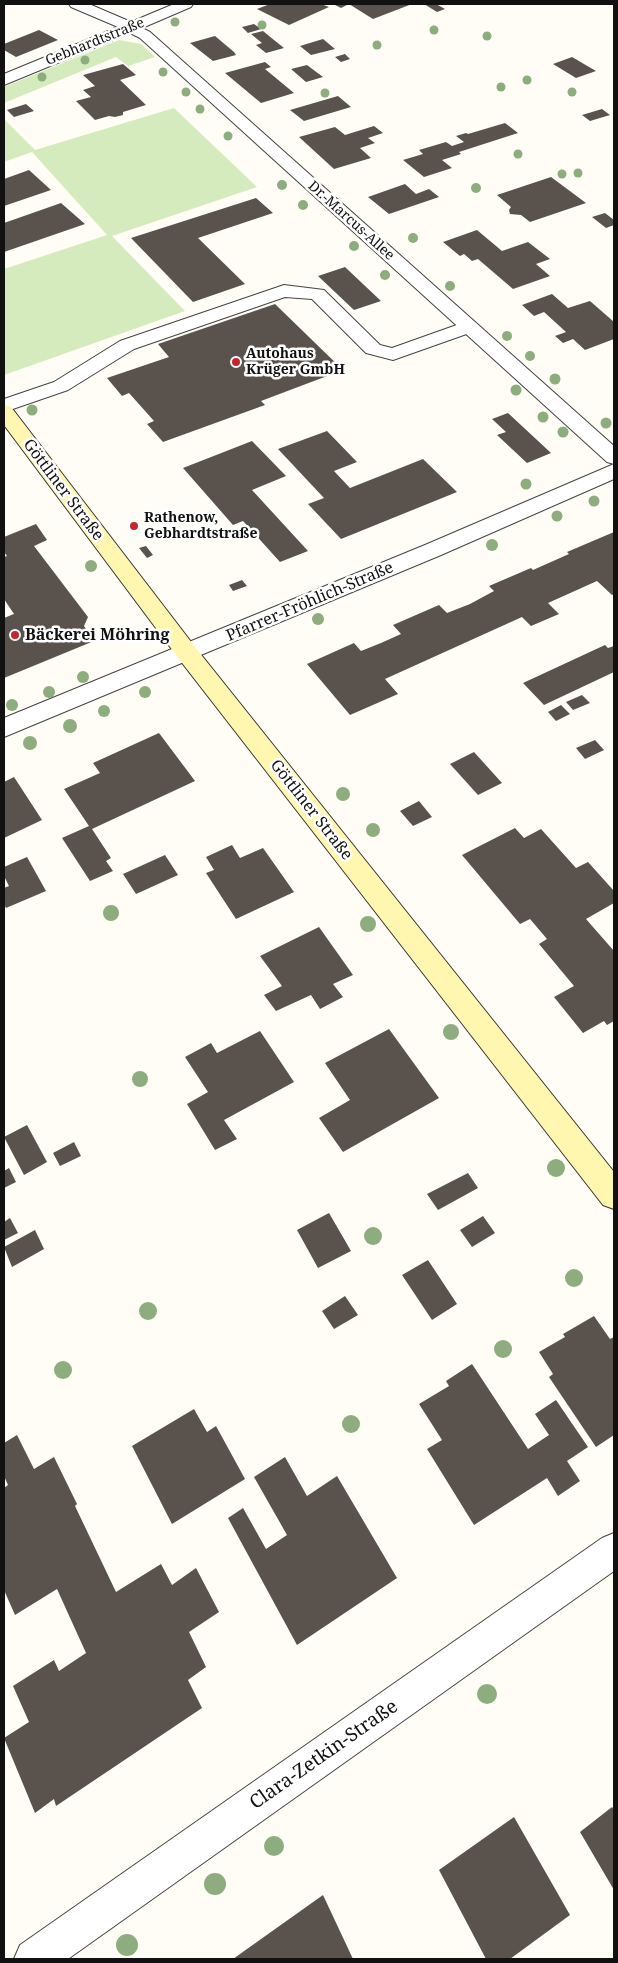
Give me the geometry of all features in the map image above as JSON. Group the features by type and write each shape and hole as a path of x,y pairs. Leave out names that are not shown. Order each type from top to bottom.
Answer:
{"street":[{"name":"Dr.-Marcus-Allee","path":"76,4 132,27 145,35 614,457"},
{"name":"Gebhardtstraße","path":"4,80 186,4"},
{"path":"6,416 61,386 127,345 284,291 317,294 373,349 393,354 468,327"},
{"name":"Göttliner Straße","path":"6,416 187,653 614,1195"},
{"name":"Pfarrer-Fröhlich-Straße","path":"4,728 508,518 614,471"},
{"name":"Clara-Zetkin-Straße","path":"34,1959 614,1550"}],"green space":[{"path":"119,40 141,44 155,57 128,66 116,57 4,103 4,87"},
{"path":"174,108 257,187 112,236 185,311 4,375 4,269 107,235 32,152 4,162 4,119 35,150"}],"building":[{"path":"270,4 321,4 329,7 289,25 257,9"},
{"path":"333,4 349,4 341,8"},
{"path":"349,4 412,4 373,19"},
{"path":"424,4 436,4 445,9 437,12"},
{"path":"254,24 261,29 248,33 242,27"},
{"path":"39,30 58,40 16,57 4,50 4,44"},
{"path":"263,31 284,48 266,53 256,45 262,43 251,34"},
{"path":"215,36 236,55 213,61 190,43"},
{"path":"323,39 335,49 311,55 300,46"},
{"path":"345,54 350,59 341,62 335,57"},
{"path":"572,57 596,71 576,78 553,64"},
{"path":"265,62 271,67 265,69 294,93 261,103 225,73"},
{"path":"123,64 136,75 120,80 146,105 123,112 123,115 95,120 76,101 91,97 83,90 95,86 83,75"},
{"path":"307,65 323,77 306,82 291,69"},
{"path":"338,96 351,107 304,121 290,110"},
{"path":"26,104 34,111 14,117 7,110"},
{"path":"602,109 610,115 590,121 582,115"},
{"path":"505,123 518,133 459,152 461,154 442,160 452,168 424,177 403,160 423,154 419,150 446,142 452,146 464,142 456,136"},
{"path":"374,126 383,133 368,138 375,143 360,148 371,158 334,169 299,137 335,127 345,135"},
{"path":"29,170 51,190 4,206 4,179"},
{"path":"551,177 586,203 530,222 521,215 510,214 509,210 511,207 497,195"},
{"path":"405,184 416,194 429,189 439,197 389,214 368,197"},
{"path":"256,198 273,213 198,238 245,284 193,302 131,238"},
{"path":"61,203 85,224 4,252 4,223"},
{"path":"605,213 614,220 614,225 606,228 592,217"},
{"path":"477,230 502,251 528,242 550,259 536,264 550,276 513,289 478,259 472,261 464,254 460,256 443,242"},
{"path":"345,267 381,301 354,310 318,276"},
{"path":"552,294 568,308 590,301 614,322 614,339 585,350 573,339 563,343 555,336 566,332 544,312 534,316 522,305"},
{"path":"275,304 343,370 261,401 265,405 163,442 147,424 154,421 129,393 122,396 107,378 169,357 158,344"},
{"path":"508,413 551,453 527,463 497,435 506,432 492,419"},
{"path":"327,431 357,462 334,471 350,488 423,459 457,492 341,539 308,504 324,498 278,449"},
{"path":"252,441 286,476 252,490 308,551 280,562 243,521 233,525 183,468"},
{"path":"36,524 47,540 34,546 88,617 84,626 94,641 4,678 4,618 14,614 4,599 4,557 7,556 4,552 4,537"},
{"path":"614,532 614,594 612,595 597,581 548,603 559,614 531,626 522,617 385,679 398,694 350,715 307,664 354,643 361,651 381,643 401,634 393,625 439,605 447,613 470,604 494,591 489,586 531,568 533,570 569,554 567,552"},
{"path":"146,546 153,555 147,558 139,548"},
{"path":"242,580 247,586 233,591 229,585"},
{"path":"605,645 608,648 614,646 614,672 544,705 523,683"},
{"path":"582,695 590,703 573,710 566,702"},
{"path":"561,705 570,714 556,721 548,712"},
{"path":"159,733 195,781 92,829 111,858 106,861 113,871 90,881 62,838 89,826 64,789 100,773 93,763"},
{"path":"595,740 604,750 585,759 576,748"},
{"path":"474,752 502,783 478,795 450,764"},
{"path":"14,777 42,820 4,838 4,782"},
{"path":"419,801 432,817 413,826 400,811"},
{"path":"515,828 524,838 541,829 576,868 588,862 614,891 614,903 586,919 614,951 614,1021 607,1025 604,1021 583,1033 554,997 574,986 539,944 547,939 530,919 520,924 462,855"},
{"path":"232,845 240,858 263,848 294,892 236,919 206,873 214,870 206,857"},
{"path":"165,855 178,875 136,894 123,874"},
{"path":"27,857 46,891 6,908 4,904 4,888 9,886 4,876 4,867"},
{"path":"319,927 353,975 333,984 343,997 320,1009 311,995 276,1011 264,995 282,986 260,956"},
{"path":"389,1029 439,1098 343,1152 319,1118 350,1100 325,1063"},
{"path":"260,1031 294,1082 224,1120 237,1139 215,1150 187,1104 208,1092 185,1057 211,1043 217,1053"},
{"path":"27,1125 47,1162 24,1175 4,1137"},
{"path":"74,1142 81,1156 60,1166 53,1153"},
{"path":"9,1168 16,1182 4,1188 4,1171"},
{"path":"468,1173 478,1188 438,1210 427,1194"},
{"path":"329,1213 351,1251 318,1268 297,1230"},
{"path":"483,1216 495,1233 472,1247 460,1230"},
{"path":"10,1218 18,1233 4,1240 4,1222"},
{"path":"35,1230 44,1249 12,1267 4,1247"},
{"path":"428,1260 457,1304 432,1320 402,1275"},
{"path":"345,1296 358,1315 334,1329 322,1311"},
{"path":"594,1316 610,1339 614,1337 614,1435 596,1447 549,1377 553,1374 539,1352 565,1337 563,1334"},
{"path":"472,1364 528,1449 549,1435 535,1414 556,1400 588,1447 567,1461 580,1481 558,1496 547,1478 474,1525 427,1449 442,1440 419,1404 449,1386 446,1381"},
{"path":"194,1409 207,1432 216,1426 245,1479 172,1524 132,1446"},
{"path":"17,1435 34,1469 54,1457 116,1592 161,1564 172,1585 196,1568 219,1612 189,1632 206,1667 188,1680 202,1708 56,1806 54,1799 35,1813 4,1738 29,1722 13,1686 54,1660 59,1671 86,1653 57,1589 15,1615 4,1590 4,1488 8,1485 4,1476 4,1443"},
{"path":"285,1457 307,1496 337,1476 397,1578 297,1645 228,1518 243,1508 266,1549 287,1535 254,1477"},
{"path":"612,1807 614,1810 614,1890 580,1832"},
{"path":"514,1817 570,1915 510,1959 486,1959 439,1870"},
{"path":"323,1895 353,1959 233,1959 247,1949"}],"place":[{"name":"Autohaus Krüger GmbH","path":"236,362"},
{"name":"Rathenow, Gebhardtstraße","path":"134,526"},
{"name":"Bäckerei Möhring","path":"15,635"}]}
